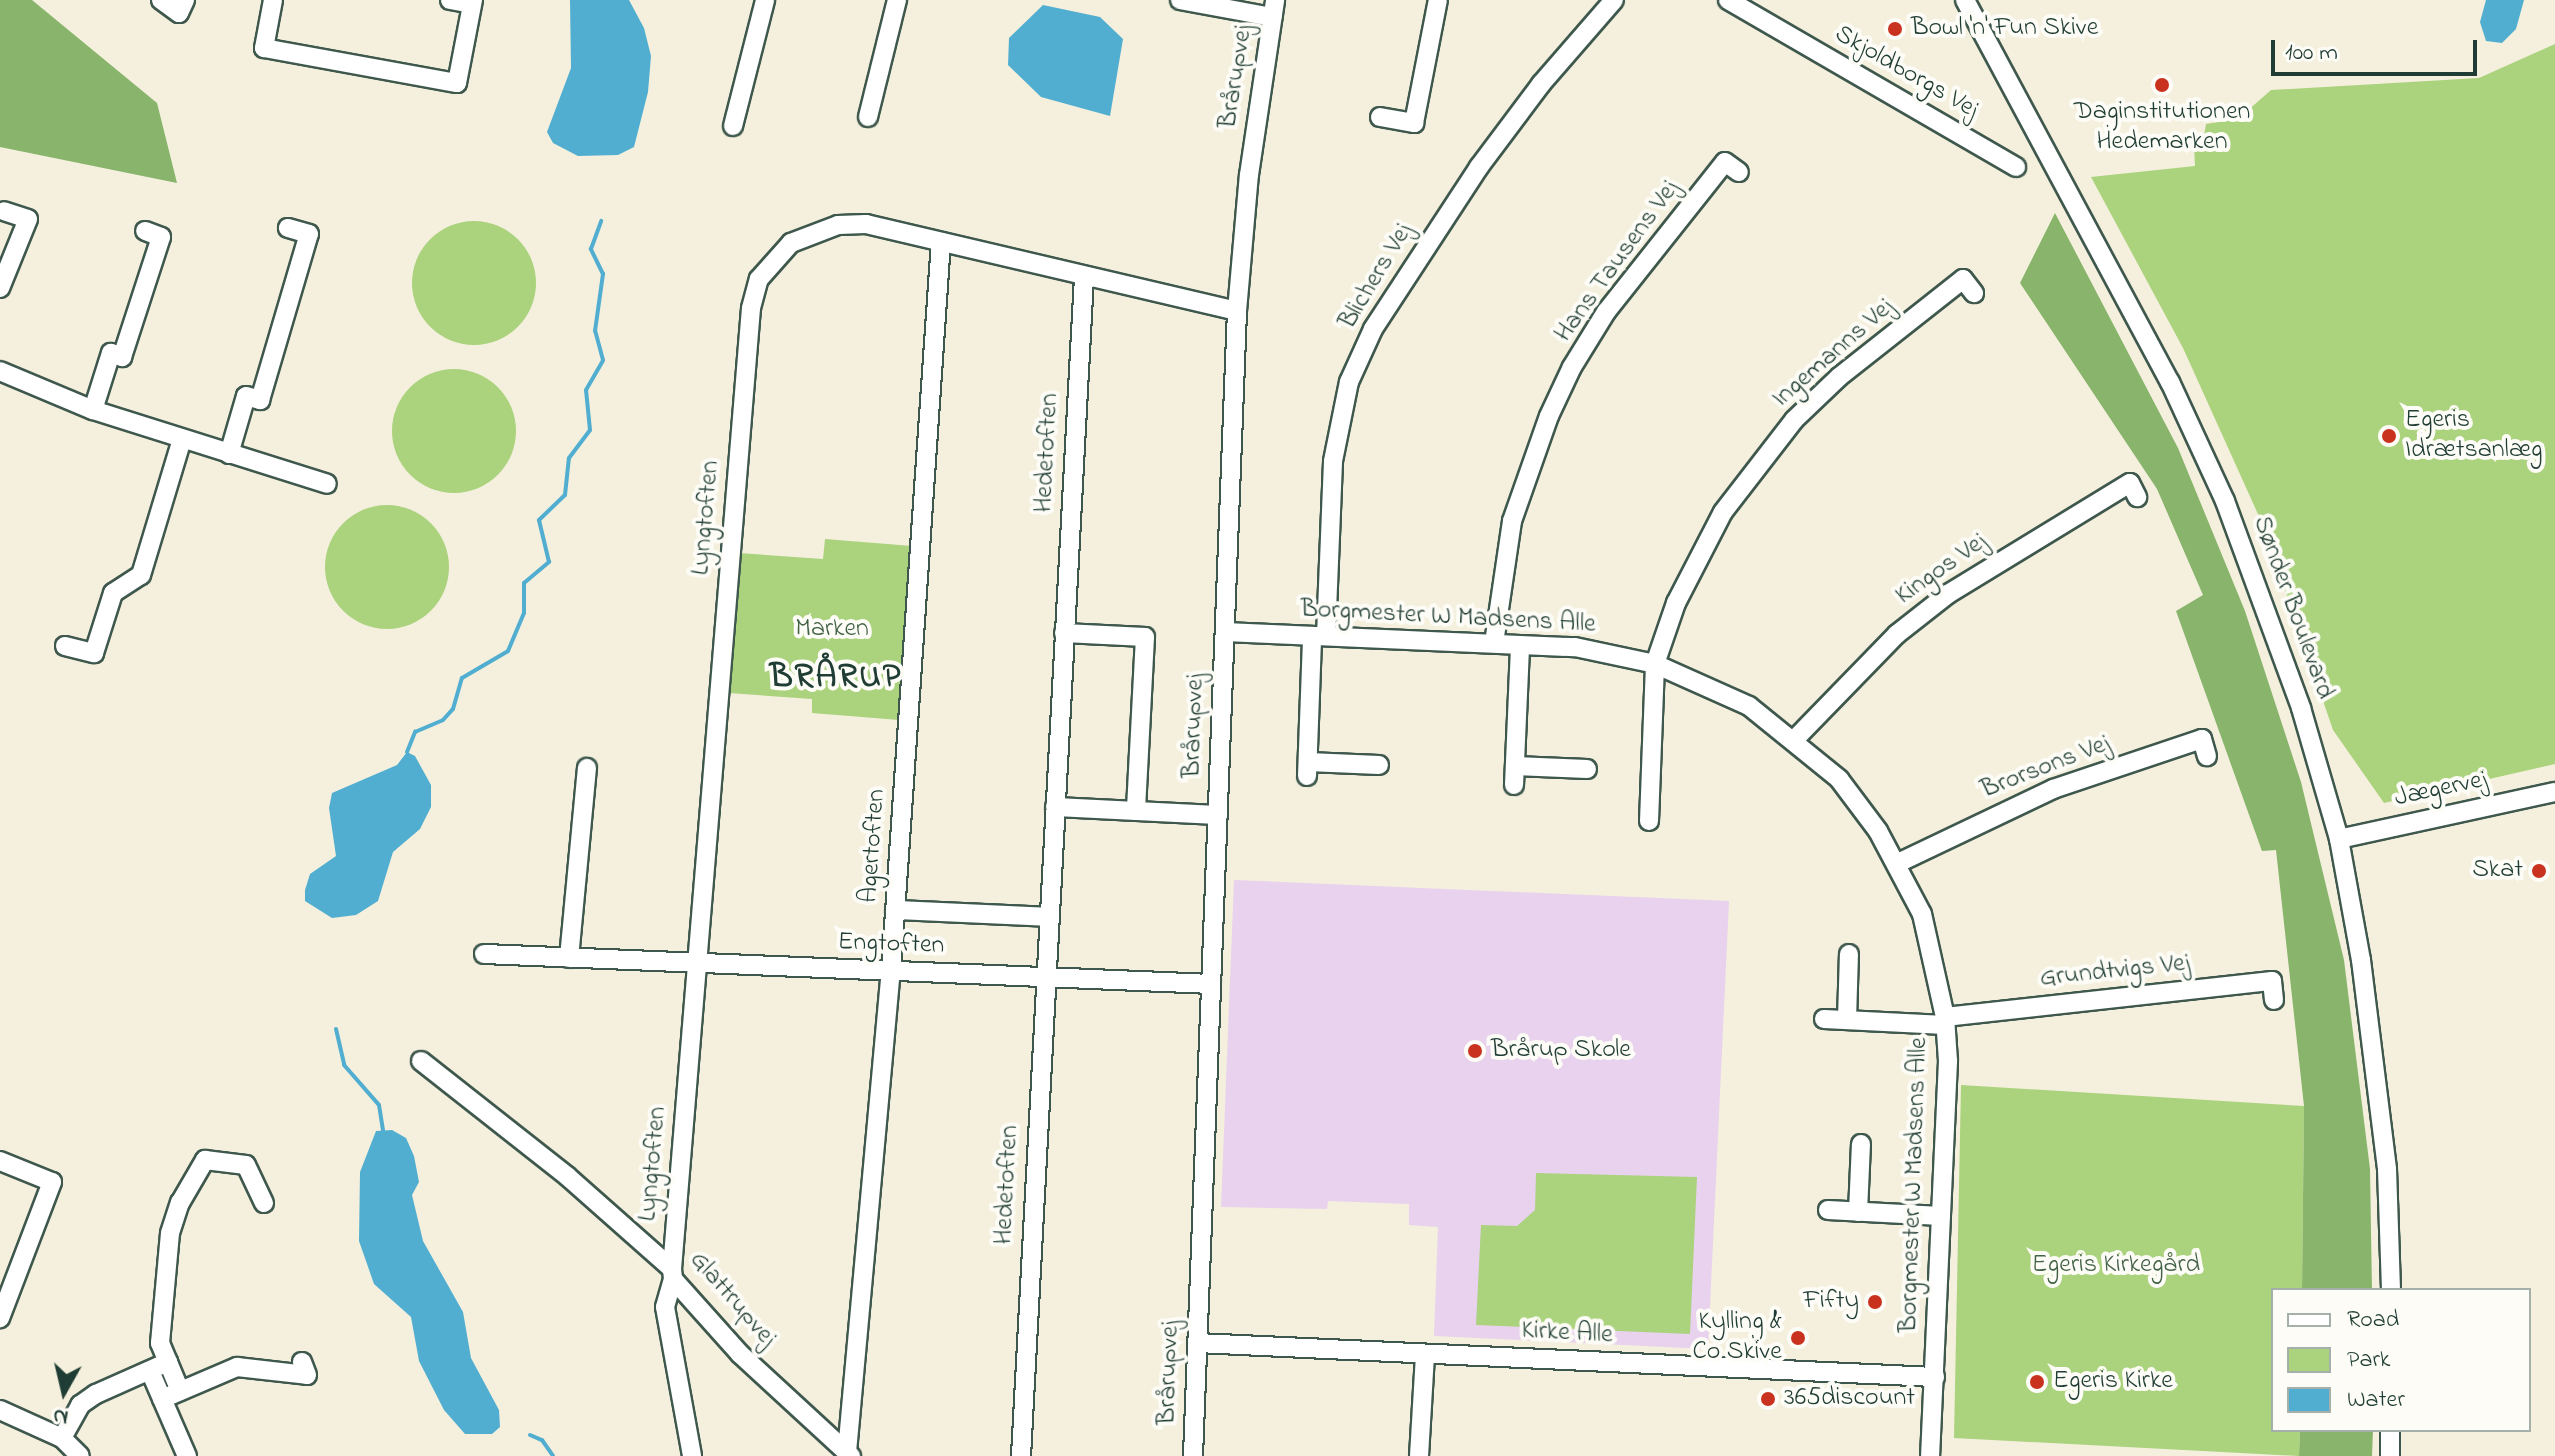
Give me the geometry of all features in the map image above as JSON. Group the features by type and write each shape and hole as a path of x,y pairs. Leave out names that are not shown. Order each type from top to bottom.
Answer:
{"street":[{"path":"161,0 179,13 185,0"},
{"path":"273,0 264,48 457,83 473,2 450,0"},
{"path":"733,126 765,0"},
{"path":"868,117 897,0"},
{"path":"1180,0 1274,8"},
{"path":"1380,117 1414,123 1438,0"},
{"name":"Blichers Vej","path":"1379,765 1307,769 1333,461 1349,382 1373,329 1479,167 1541,84 1614,0"},
{"name":"Skjoldborgs Vej","path":"1728,0 2016,167"},
{"name":"Sønder Boulevard","path":"1965,0 2170,382 2225,501 2301,708 2339,839 2376,1062 2391,1288"},
{"name":"Brårupvej","path":"1193,1456 1237,311 1249,175 1274,8"},
{"name":"Hans Tausens Vej","path":"1494,643 1512,521 1537,444 1572,367 1606,312 1725,162 1739,172"},
{"path":"0,288 28,219 4,211"},
{"name":"Lyngtoften","path":"692,1456 665,1307 672,1274 751,308 759,279 791,243 838,225 866,224 1237,311"},
{"path":"229,454 246,396 260,400 309,234 288,228"},
{"path":"93,410 111,353 122,357 161,237 145,231"},
{"name":"Agertoften","path":"849,1454 891,971 941,242"},
{"name":"Hedetoften","path":"1021,1456 1044,978 1084,276"},
{"name":"Ingemanns Vej","path":"1655,664 1702,548 1754,467 1794,420 1839,377 1963,279 1974,293"},
{"path":"1,373 93,410 327,484"},
{"path":"65,646 94,653 113,593 141,575 182,439"},
{"name":"Kingos Vej","path":"1795,739 1897,634 1948,594 2130,483 2137,497"},
{"name":"Borgmester W Madsens Alle","path":"1225,632 1575,647 1655,664 1713,686 1795,739 1865,811 1898,863 1926,928 1945,1021 1941,1216 1930,1456"},
{"path":"1064,633 1145,637 1136,811"},
{"path":"1514,785 1520,645"},
{"path":"1649,821 1655,664"},
{"name":"Brorsons Vej","path":"1898,863 2053,789 2202,739 2207,756"},
{"path":"1515,766 1587,769"},
{"path":"569,958 587,768"},
{"name":"Jægervej","path":"2339,839 2555,792"},
{"path":"1055,807 1218,815"},
{"path":"895,910 1048,917"},
{"name":"Engtoften","path":"484,954 1211,984"},
{"path":"1847,1020 1849,954"},
{"name":"Grundtvigs Vej","path":"1945,1021 2272,981 2274,1000"},
{"path":"1824,1019 1945,1021"},
{"name":"Glattrupvej","path":"421,1061 567,1176 672,1274 740,1354 849,1454"},
{"path":"1858,1212 1861,1144"},
{"path":"180,1391 160,1343 170,1233 180,1203 205,1160 246,1165 264,1203"},
{"path":"0,1161 52,1182 0,1318"},
{"path":"1828,1210 1941,1216"},
{"name":"Kirke Alle","path":"1197,1343 1935,1377"},
{"path":"1419,1456 1425,1354"},
{"path":"62,1438 80,1405 168,1362"},
{"path":"162,1399 237,1367 307,1375 302,1362"},
{"path":"150,1371 187,1456"},
{"path":"0,1410 62,1438 80,1456"},
{"path":"2390,1432 2390,1456"}],"shaded area":[{"name":"Brårup Skole","path":"1234,880 1729,901 1708,1349 1434,1336 1438,1227 1409,1225 1409,1204 1328,1201 1327,1209 1221,1207"}],"green space":[{"path":"0,0 32,0 157,103 177,183 0,147"},
{"name":"Egeris Idrætsanlæg","path":"2555,44 2555,764 2384,803 2333,730 2262,523 2183,348 2091,177 2195,166 2194,144 2203,142 2206,124 2238,119 2271,90 2479,78"},
{"path":"2055,213 2178,448 2245,611 2301,782 2344,960 2370,1169 2372,1288 2302,1288 2304,1106 2276,850 2262,851 2176,611 2203,595 2157,489 2020,283"},
{"path":"474,221 498,226 518,239 531,259 536,283 531,307 518,327 498,340 474,345 450,340 430,327 417,307 412,283 417,259 430,239 450,226"},
{"path":"454,369 478,374 498,387 511,407 516,431 511,455 498,475 478,488 454,493 430,488 410,475 397,455 392,431 397,407 410,387 430,374"},
{"path":"387,505 411,510 431,523 444,543 449,567 444,591 431,611 411,624 387,629 363,624 343,611 330,591 325,567 330,543 343,523 363,510"},
{"name":"Marken","path":"825,539 912,546 899,720 812,713 812,699 729,693 739,553 823,559"},
{"name":"Egeris Kirkegård","path":"1961,1085 2304,1106 2302,1288 2271,1288 2271,1432 2300,1432 2299,1456 1954,1438"},
{"path":"1536,1173 1697,1177 1690,1334 1476,1325 1481,1225 1517,1226 1535,1210"},
{"path":"2300,1432 2373,1432 2372,1456 2299,1456"}],"water":[{"path":"570,0 629,0 644,28 651,56 648,92 634,147 618,155 578,156 553,143 547,132 571,68"},
{"path":"2486,0 2524,0 2516,29 2502,43 2486,41 2480,22"},
{"path":"1043,5 1100,17 1123,39 1110,116 1041,97 1008,65 1009,38"},
{"path":"407,752 415,756 431,785 431,807 420,829 393,852 378,901 356,915 332,918 305,901 305,890 310,874 336,856 329,808 332,793 397,765"},
{"path":"392,1130 406,1138 414,1156 419,1182 412,1195 423,1241 463,1312 471,1358 499,1410 500,1427 492,1434 465,1434 444,1410 419,1361 411,1317 374,1284 359,1241 360,1172 376,1131"}],"waterway":[{"path":"407,752 415,732 443,720 453,709 462,678 508,651 524,613 524,583 549,562 539,520 565,495 569,458 590,430 586,390 603,360 595,331 603,274 591,249 601,221"},
{"path":"336,1029 344,1065 379,1105 383,1131"},
{"path":"530,1435 542,1440 553,1456"}],"place":[{"name":"Bowl 'n' Fun Skive","path":"1895,29"},
{"name":"Daginstitutionen Hedemarken","path":"2162,85"},
{"name":"Egeris Idrætsanlæg","path":"2389,436"},
{"name":"Skat","path":"2539,871"},
{"name":"Brårup Skole","path":"1475,1051"},
{"name":"Fifty","path":"1875,1302"},
{"name":"Kylling & Co Skive","path":"1798,1338"},
{"name":"Egeris Kirke","path":"2037,1382"},
{"name":"365discount","path":"1768,1399"}],"district":[{"name":"BRÅRUP","path":"836,679"}]}
